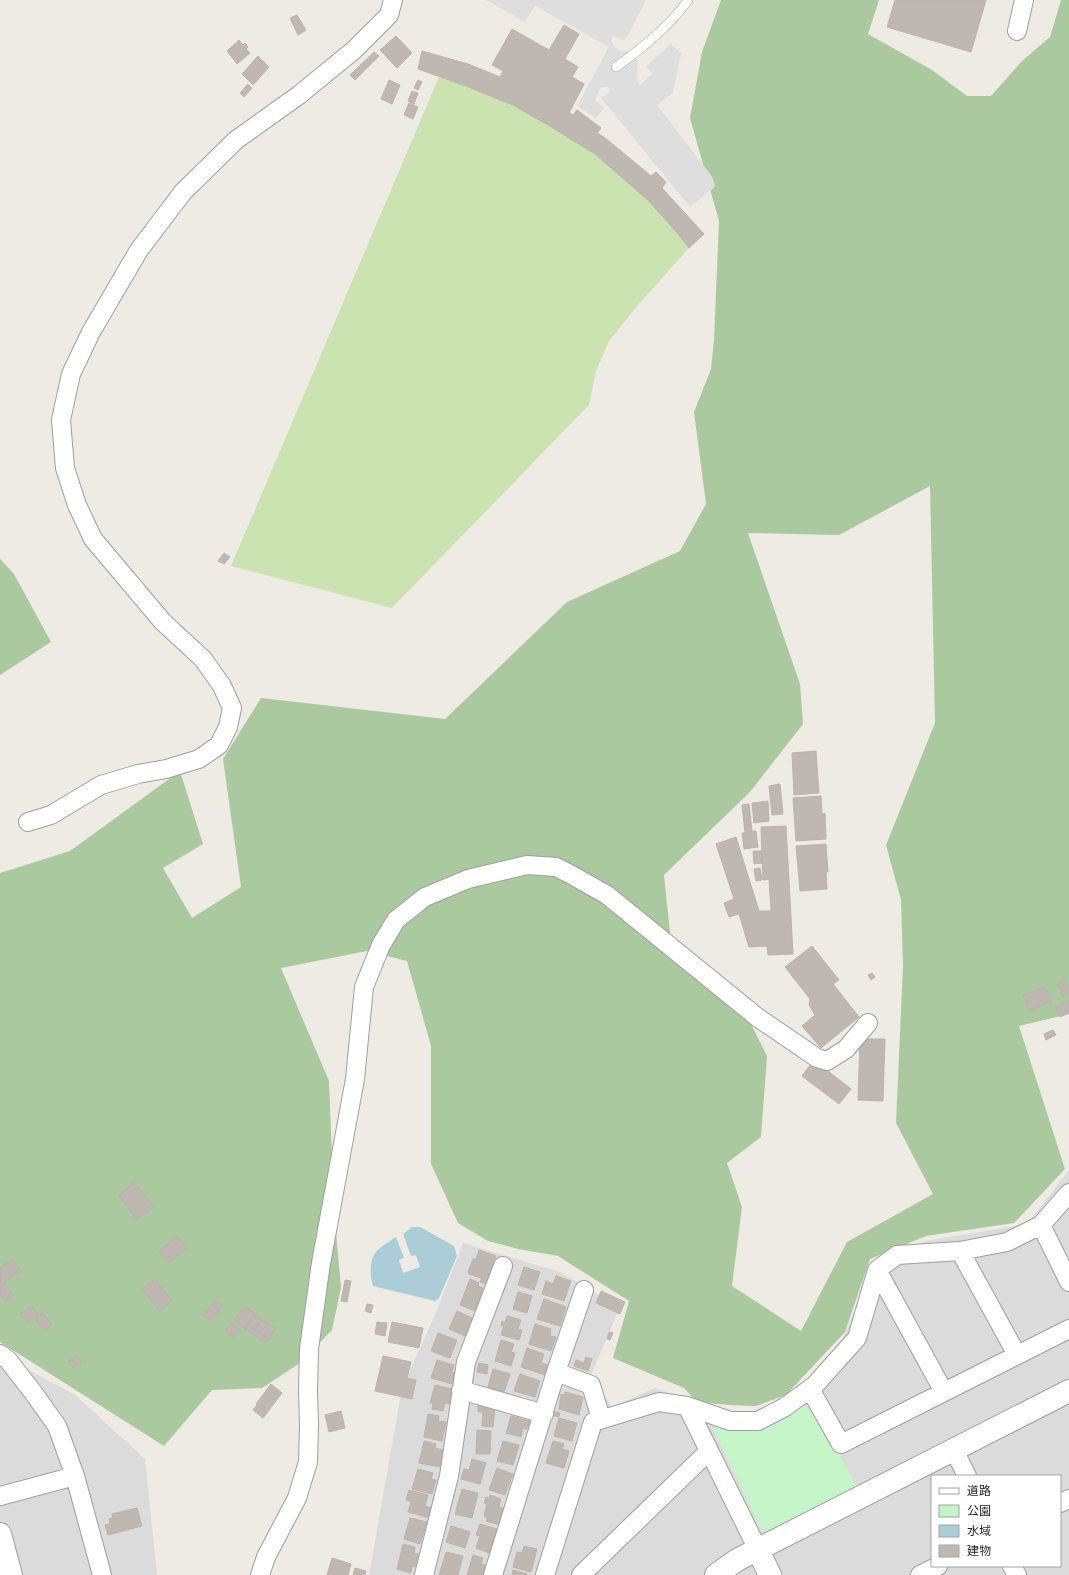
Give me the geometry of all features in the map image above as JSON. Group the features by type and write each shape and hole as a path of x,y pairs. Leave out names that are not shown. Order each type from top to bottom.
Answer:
{"street":[{"path":"28,822 51,815 101,785 138,774 166,769 199,759 219,745 228,727 232,708 222,686 203,660 163,622 93,539 77,505 65,468 61,420 71,374 91,332 139,250 183,192 236,140 299,95 354,50 389,15 393,0"},
{"path":"1018,31 1024,0"},
{"path":"260,1575 266,1558 296,1498 308,1462 309,1349 321,1262 355,1080 364,987 381,945 396,920 425,897 468,879 527,865 556,867 607,895 757,1017 817,1058 827,1061 846,1049 868,1023"},
{"path":"545,1575 593,1422 659,1402 687,1406 730,1421 758,1421 784,1407 810,1389 857,1338 877,1270 897,1255 960,1251 1007,1242 1041,1225 1069,1193"},
{"path":"1041,1225 1069,1282"},
{"path":"960,1251 1017,1355"},
{"path":"424,1575 449,1476 466,1362 503,1266"},
{"path":"877,1270 944,1392"},
{"path":"494,1575 556,1372 584,1290"},
{"path":"810,1389 841,1444 1069,1329"},
{"path":"0,1354 8,1360 36,1395 57,1426 75,1476 102,1575"},
{"path":"556,1372 591,1385 601,1419"},
{"path":"462,1390 544,1414"},
{"path":"716,1575 737,1560 1069,1391"},
{"path":"687,1406 770,1575"},
{"path":"954,1450 966,1475"},
{"path":"581,1575 709,1451"},
{"path":"0,1496 75,1476"},
{"path":"0,1534 11,1575"},
{"path":"920,1575 936,1567"}],"lane":[{"path":"616,67 640,50 667,24 688,0"}],"shaded area":[{"path":"486,0 646,0 627,37 623,40 613,36 611,40 615,48 621,51 628,51 638,61 637,81 640,85 652,74 646,66 671,44 682,54 673,93 657,105 713,178 715,187 690,207 601,98 611,91 608,87 601,87 595,101 604,108 596,118 577,106 609,47 535,6 525,22"},
{"path":"1069,1170 1069,1575 369,1575 402,1388 435,1315 463,1243 560,1272 620,1307 591,1375 612,1407 655,1388 717,1411 757,1416 798,1389 843,1338 875,1263 925,1241 1027,1224"},
{"path":"0,1355 74,1394 145,1459 157,1575 0,1575"}],"green space":[{"path":"721,0 879,0 868,34 932,70 967,96 991,96 1022,61 1050,37 1061,0 1069,0 1069,1014 1019,1026 1065,1169 1014,1223 926,1236 870,1259 845,1332 786,1395 756,1406 697,1402 684,1388 613,1358 629,1301 558,1256 518,1249 488,1241 458,1223 431,1164 431,1046 407,961 367,951 281,968 329,1081 334,1209 341,1288 332,1330 300,1363 262,1388 212,1390 164,1446 0,1342 0,873 70,851 180,771 203,844 163,868 192,918 241,887 223,759 261,698 445,719 567,602 680,551 706,504 694,412 711,369 714,340 719,221 690,118 702,52","holes":["930,486 935,723 886,845 901,900 903,966 896,1123 933,1194 847,1242 801,1331 732,1286 742,1207 727,1163 761,1137 767,1056 735,992 673,962 664,875 750,792 803,724 800,684 748,533 839,535"]},
{"path":"439,77 504,101 538,118 586,149 610,166 653,205 689,248 638,305 609,341 596,371 589,405 392,608 231,566"},
{"path":"0,559 14,574 51,642 0,675"},
{"path":"803,1404 815,1410 859,1490 776,1530 761,1529 713,1429 721,1426 740,1431 762,1427 784,1420"}],"water":[{"path":"412,1227 420,1227 454,1246 457,1256 439,1298 435,1301 373,1286 371,1278 372,1259 380,1248 396,1237 404,1258 399,1260 403,1273 420,1267 416,1255 411,1256 403,1234"}],"building":[{"path":"895,0 986,0 971,52 887,27"},
{"path":"297,15 306,30 298,35 290,18"},
{"path":"564,25 579,34 565,59 578,67 572,77 584,84 569,113 573,115 577,110 601,128 597,133 604,137 651,176 656,172 666,182 662,188 704,234 689,248 649,201 595,154 513,105 418,69 422,51 468,64 500,77 503,71 492,65 512,29 549,50"},
{"path":"396,36 412,53 397,68 380,50"},
{"path":"239,40 243,45 245,43 248,47 246,49 250,53 237,64 227,51"},
{"path":"374,52 379,56 355,80 350,75"},
{"path":"258,56 269,67 253,85 242,74"},
{"path":"389,80 400,85 392,104 381,99"},
{"path":"418,80 422,82 418,90 414,88"},
{"path":"248,84 252,88 244,97 240,93"},
{"path":"412,91 418,93 414,104 408,101"},
{"path":"409,103 418,107 413,119 404,115"},
{"path":"224,553 230,557 224,564 218,561"},
{"path":"816,751 819,793 794,795 792,753"},
{"path":"780,784 783,814 772,815 769,786"},
{"path":"821,796 822,814 825,813 826,839 796,841 793,798"},
{"path":"768,801 769,821 754,823 752,803"},
{"path":"749,804 752,831 756,831 758,847 744,849 742,833 745,833 742,805"},
{"path":"786,826 793,954 768,955 767,946 749,947 739,914 729,917 724,903 734,899 716,844 736,837 759,911 771,911 769,879 763,880 761,827"},
{"path":"826,844 828,872 826,872 827,889 800,891 796,846"},
{"path":"753,851 762,851 762,863 754,864"},
{"path":"760,868 762,880 756,881 754,869"},
{"path":"812,946 839,980 833,984 859,1017 821,1048 802,1026 815,1015 809,1005 810,999 785,967"},
{"path":"872,973 875,977 871,980 868,975"},
{"path":"1064,979 1066,984 1059,988 1057,983"},
{"path":"1045,986 1052,1001 1030,1011 1023,996"},
{"path":"1069,986 1069,994 1063,997 1060,989"},
{"path":"1069,1001 1069,1013 1060,1017 1055,1007"},
{"path":"1053,1030 1056,1035 1046,1040 1044,1034"},
{"path":"860,1039 885,1039 883,1101 858,1100"},
{"path":"814,1060 851,1089 839,1104 802,1076"},
{"path":"133,1181 154,1207 137,1220 119,1195 132,1185 131,1183"},
{"path":"177,1236 187,1248 168,1263 159,1251"},
{"path":"479,1250 496,1256 490,1275 483,1273 481,1278 469,1274 468,1272 473,1259 476,1259"},
{"path":"13,1259 21,1271 4,1282 13,1295 5,1301 0,1294 0,1268"},
{"path":"524,1267 540,1272 534,1290 518,1285"},
{"path":"483,1274 492,1277 489,1285 480,1282"},
{"path":"556,1276 571,1281 564,1301 542,1294 546,1281 553,1284"},
{"path":"155,1279 172,1301 159,1311 142,1289"},
{"path":"470,1279 479,1283 478,1286 483,1288 475,1311 460,1305"},
{"path":"345,1280 351,1281 347,1302 341,1301"},
{"path":"601,1291 625,1302 620,1314 596,1303"},
{"path":"518,1292 532,1296 527,1313 513,1309"},
{"path":"544,1299 566,1307 560,1326 537,1319"},
{"path":"215,1301 222,1306 211,1321 203,1315"},
{"path":"367,1304 373,1305 371,1313 365,1311"},
{"path":"32,1306 38,1315 27,1323 20,1314"},
{"path":"244,1306 255,1314 244,1328 234,1321"},
{"path":"457,1311 472,1318 465,1336 449,1329"},
{"path":"43,1313 52,1325 44,1331 35,1319"},
{"path":"255,1314 262,1319 255,1329 247,1324"},
{"path":"507,1316 521,1320 518,1329 522,1330 519,1340 501,1335 504,1326 501,1326 502,1321 505,1322"},
{"path":"262,1319 276,1329 269,1339 255,1329"},
{"path":"377,1322 387,1323 385,1336 375,1334"},
{"path":"392,1322 423,1328 419,1348 388,1342"},
{"path":"232,1323 241,1330 234,1338 225,1331"},
{"path":"247,1324 269,1339 265,1343 244,1328"},
{"path":"535,1324 551,1329 550,1336 556,1337 551,1351 529,1344"},
{"path":"609,1332 613,1333 610,1340 607,1339"},
{"path":"438,1333 457,1340 450,1358 431,1351"},
{"path":"501,1340 514,1344 511,1352 515,1353 511,1366 495,1361"},
{"path":"527,1348 544,1354 541,1363 548,1365 545,1375 521,1367"},
{"path":"76,1356 81,1362 73,1368 68,1362"},
{"path":"383,1356 411,1362 407,1378 416,1380 412,1399 375,1391"},
{"path":"586,1357 592,1359 588,1371 574,1366 576,1360 584,1363"},
{"path":"437,1360 454,1365 452,1372 455,1373 452,1384 431,1378"},
{"path":"479,1363 488,1365 487,1374 477,1372"},
{"path":"493,1369 510,1374 504,1392 488,1387"},
{"path":"520,1374 540,1381 535,1397 514,1391"},
{"path":"271,1384 282,1393 263,1418 253,1410"},
{"path":"435,1385 452,1389 449,1404 445,1403 443,1411 432,1409 433,1403 430,1403"},
{"path":"565,1392 583,1397 579,1415 559,1409 561,1394 565,1395"},
{"path":"478,1405 495,1406 493,1427 482,1426 483,1412 478,1412"},
{"path":"341,1411 345,1428 329,1432 325,1415"},
{"path":"552,1411 560,1413 559,1417 551,1415"},
{"path":"428,1414 439,1416 438,1421 446,1422 442,1441 424,1437"},
{"path":"511,1416 530,1421 527,1429 523,1428 521,1437 506,1433"},
{"path":"559,1418 577,1423 572,1441 554,1436"},
{"path":"477,1430 491,1431 490,1454 476,1454"},
{"path":"424,1441 436,1444 435,1448 443,1450 440,1467 419,1463"},
{"path":"503,1441 519,1445 513,1465 497,1461"},
{"path":"553,1441 564,1444 562,1449 569,1451 564,1468 546,1463"},
{"path":"472,1459 486,1463 480,1484 461,1479 464,1469 469,1470"},
{"path":"497,1468 513,1474 505,1495 489,1490"},
{"path":"418,1469 433,1473 431,1479 436,1480 432,1494 412,1489"},
{"path":"462,1489 478,1493 472,1518 455,1514"},
{"path":"409,1490 428,1495 425,1506 432,1508 430,1518 408,1512 411,1502 406,1500"},
{"path":"490,1495 501,1499 499,1507 503,1508 501,1516 503,1516 500,1525 486,1521 487,1517 484,1516 487,1504 484,1503 486,1497 489,1498"},
{"path":"137,1508 142,1526 108,1535 105,1525 110,1524 109,1519 113,1518 112,1514"},
{"path":"410,1518 427,1522 420,1544 404,1539"},
{"path":"480,1524 497,1529 489,1553 476,1548 480,1536 476,1535"},
{"path":"451,1526 470,1532 465,1548 446,1542"},
{"path":"403,1544 415,1547 414,1553 418,1554 415,1567 412,1566 411,1573 397,1569"},
{"path":"524,1546 537,1549 531,1572 513,1567 517,1552 522,1553"},
{"path":"446,1552 463,1556 458,1575 439,1575"},
{"path":"473,1555 483,1558 481,1564 488,1566 486,1575 467,1575"},
{"path":"332,1558 351,1564 348,1575 327,1575"},
{"path":"355,1568 366,1571 365,1575 353,1575"},
{"path":"513,1570 527,1574 527,1575 512,1575"}]}
